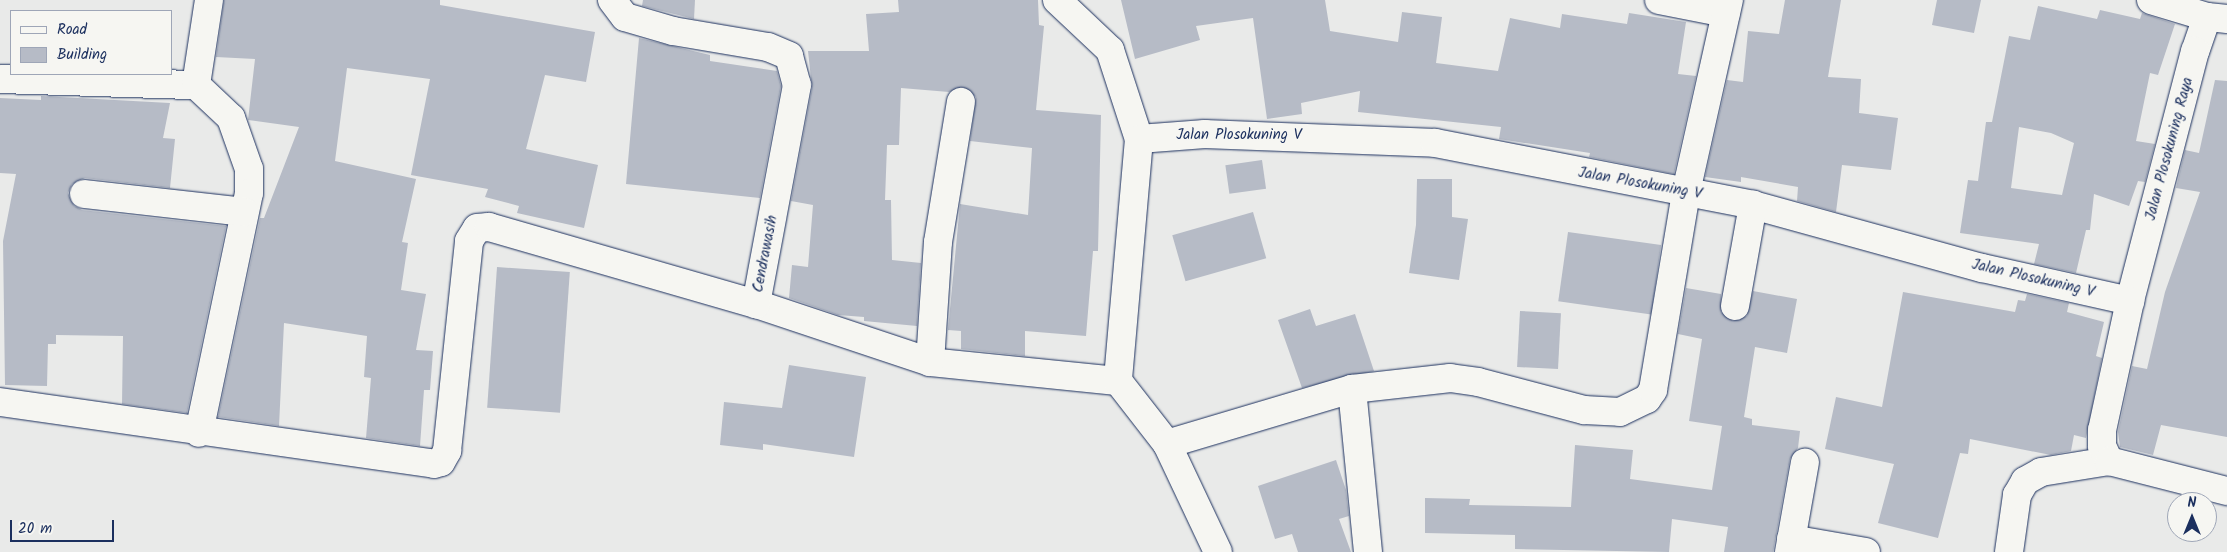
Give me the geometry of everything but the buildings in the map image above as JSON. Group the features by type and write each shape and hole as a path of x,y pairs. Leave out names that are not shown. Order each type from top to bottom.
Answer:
{"street":[{"path":"196,85 209,0"},
{"name":"Cendrawasih","path":"612,0 625,17 673,31 768,47 789,56 797,85 756,304 930,362 1118,381"},
{"path":"1057,0 1110,50 1139,139 1118,381 1167,444 1218,552"},
{"path":"1167,444 1352,389 1450,378 1478,382 1584,410 1620,412 1635,408 1654,390 1686,192 1728,6 1659,0"},
{"path":"2151,0 2217,18"},
{"name":"Jalan Plosokuning Raya","path":"2109,460 2102,446 2104,411 2130,301 2217,18"},
{"path":"0,79 196,85 231,118 248,170 244,212 199,433"},
{"path":"930,362 938,242 961,102"},
{"name":"Jalan Plosokuning V","path":"1139,139 1214,134 1435,143 1753,205 1982,268 2130,301"},
{"path":"84,194 244,212"},
{"path":"1735,306 1753,205"},
{"path":"0,402 418,464 441,462 447,451 469,241 477,228 489,227 756,304"},
{"path":"1352,389 1368,552"},
{"path":"2009,552 2017,495 2025,480 2040,472 2109,460 2227,491"},
{"path":"1805,462 1790,545 1866,552"}]}
